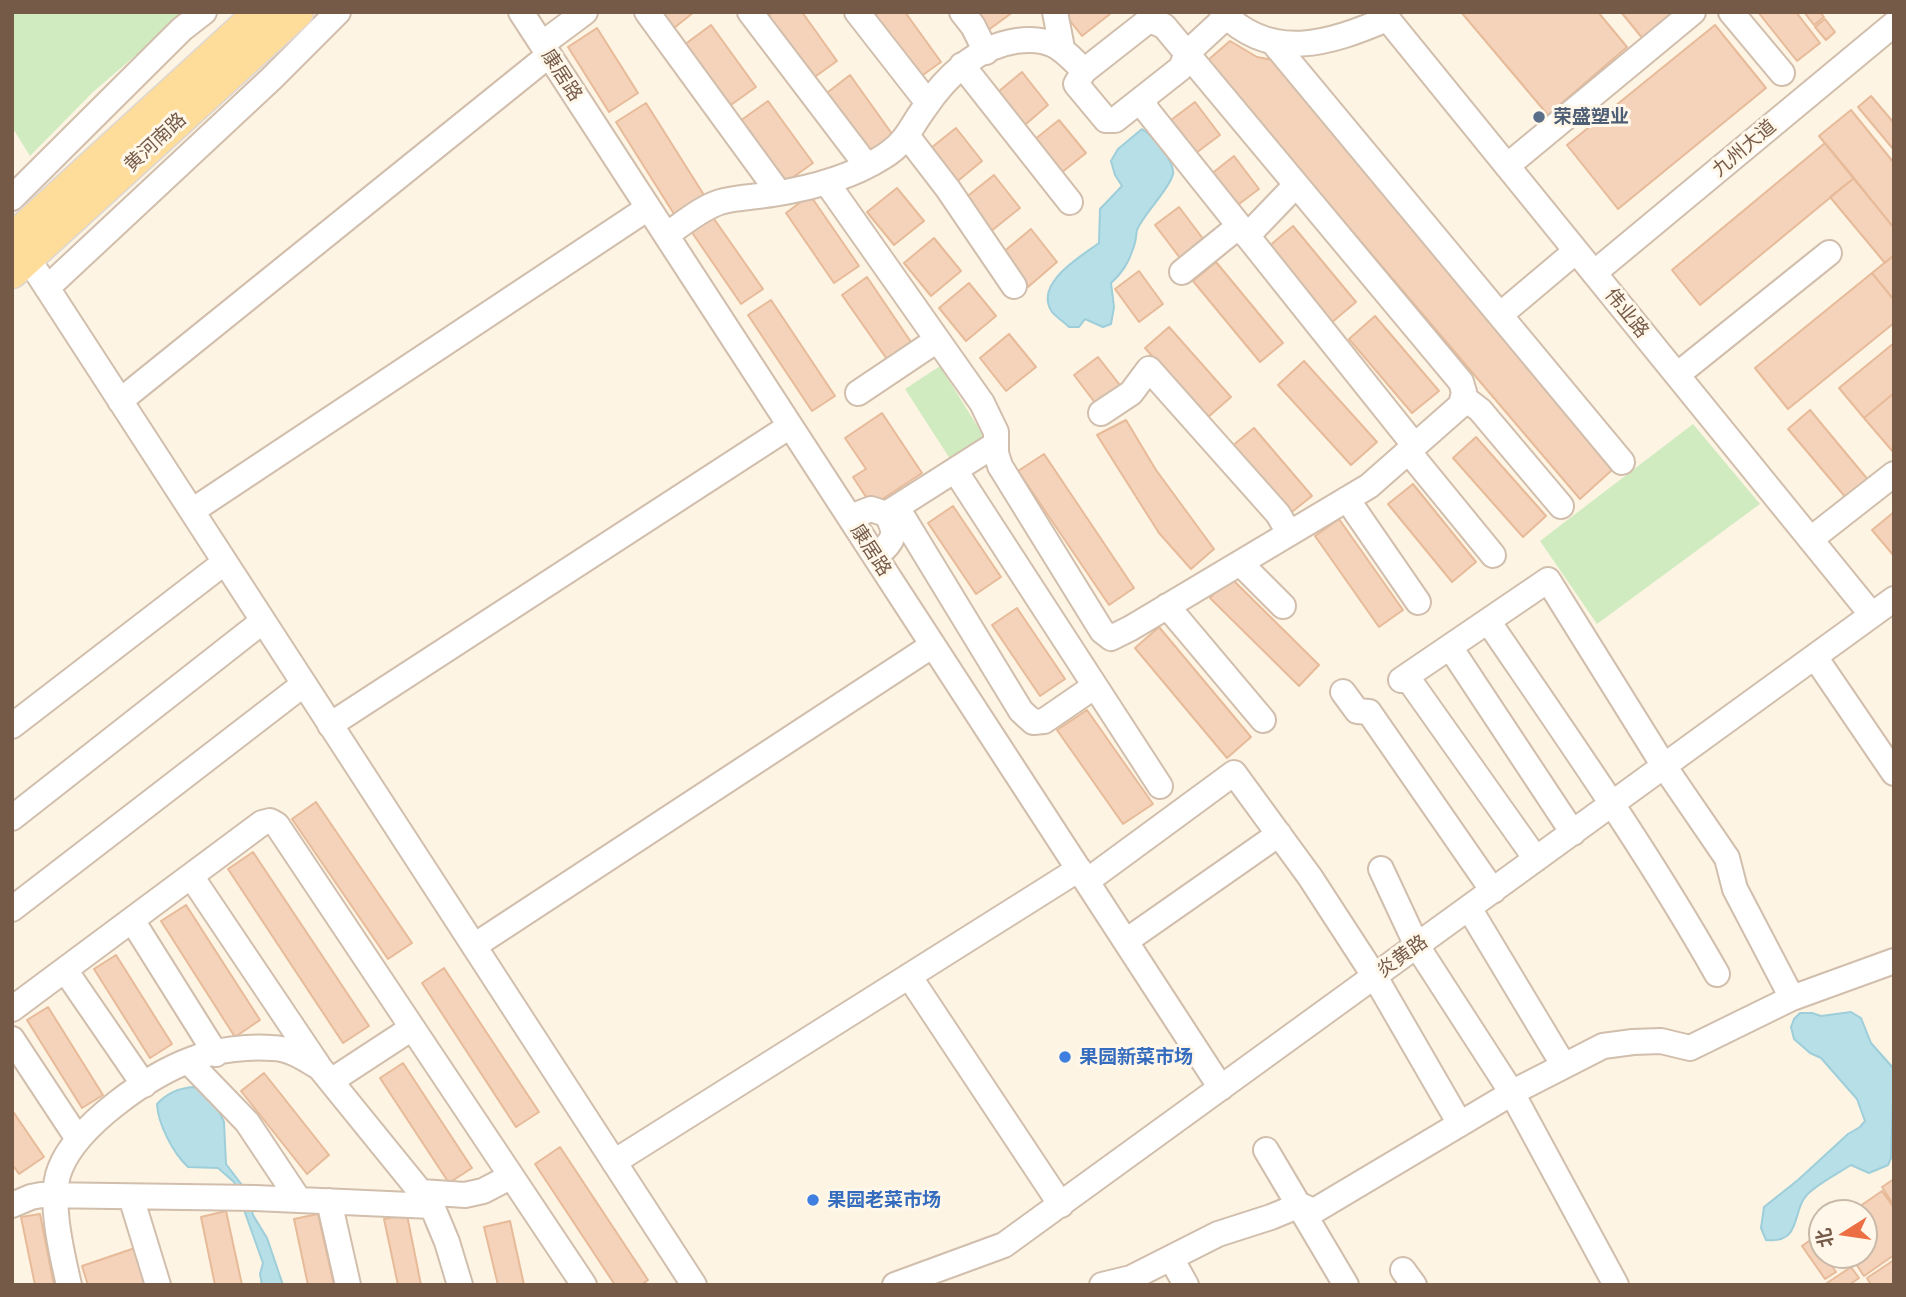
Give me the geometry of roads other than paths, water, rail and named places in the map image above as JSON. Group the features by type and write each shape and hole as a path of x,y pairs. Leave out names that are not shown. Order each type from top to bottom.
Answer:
{"main road":[{"name":"黄河南路","path":"16,248 261,12"},
{"name":"黄河南路","path":"16,248 297,12"}],"street":[{"path":"12,198 182,30 204,12"},
{"path":"47,289 271,79 338,12"},
{"name":"康居路","path":"521,12 1221,1088"},
{"path":"120,401 545,50 585,12"},
{"path":"647,12 779,193"},
{"path":"750,12 867,166"},
{"path":"857,12 928,103"},
{"path":"962,12 973,26 986,52"},
{"path":"1055,12 1062,48"},
{"path":"1507,166 1693,12"},
{"path":"1731,12 1782,73"},
{"path":"827,183 982,403 996,432 997,451 1102,631 1111,638 1369,486 1461,405 1464,392 1461,382 1187,54 1161,18 1149,20 1084,71 1076,84 1106,120 1115,120 1181,68 1187,54 1224,14 1257,37 1289,45 1318,43 1350,35 1385,16"},
{"name":"伟业路","path":"1385,16 1872,615"},
{"name":"九州大道","path":"1594,273 1894,24"},
{"path":"666,235 708,206 722,201 827,183 885,156 908,137 928,103 962,65 1014,41 1048,42 1062,48 1084,71"},
{"path":"1272,41 1622,462"},
{"path":"962,65 1070,202"},
{"path":"1144,97 1146,109 1493,555"},
{"path":"908,137 948,189 1014,286"},
{"path":"1182,272 1243,231 1296,185"},
{"path":"192,511 648,208"},
{"path":"16,248 47,289 694,1285"},
{"path":"1500,315 1576,251"},
{"path":"1677,375 1829,253"},
{"path":"858,393 937,340"},
{"path":"1101,413 1131,393 1149,369 1278,514 1289,533"},
{"path":"1463,397 1480,410 1560,506"},
{"path":"330,724 790,426"},
{"path":"895,519 962,481 997,451"},
{"path":"876,557 892,541 895,519 997,451"},
{"path":"1811,539 1894,474"},
{"path":"962,481 1160,786"},
{"path":"1347,499 1418,601"},
{"path":"850,517 871,509 895,519 1021,711 1033,722 1044,721 1095,686"},
{"path":"12,726 225,562"},
{"path":"1240,563 1283,606"},
{"path":"1536,859 1404,678 1548,580 1664,766 1727,858 1735,889 1792,998"},
{"name":"炎黄路","path":"895,1285 1004,1245 1894,599"},
{"path":"1167,606 1263,720"},
{"path":"12,818 263,621"},
{"path":"1488,621 1613,804 1678,906 1717,974"},
{"path":"474,946 933,645"},
{"path":"1450,647 1573,833"},
{"path":"1815,657 1894,773"},
{"path":"12,909 304,684"},
{"path":"1343,692 1357,711 1368,712 1493,891"},
{"path":"614,1162 909,976 1083,875 1234,773 1310,877 1375,976 1460,1124"},
{"path":"12,1009 262,822 270,821 277,825 584,1285"},
{"path":"1126,942 1279,834"},
{"path":"1381,869 1417,946 1512,1093 1616,1285"},
{"path":"191,876 326,1075 426,1199 447,1242 460,1285"},
{"path":"1469,908 1564,1066"},
{"path":"132,920 216,1054"},
{"path":"1108,1284 1130,1278 1218,1234 1300,1205 1314,1211 1512,1093 1603,1046 1661,1041 1690,1048 1792,998 1894,961"},
{"path":"65,970 144,1085"},
{"path":"909,976 1061,1205"},
{"path":"326,1075 412,1028"},
{"path":"12,1039 78,1139"},
{"path":"69,1285 55,1197 59,1171 71,1145 115,1104 188,1061 216,1054 273,1047 298,1054 326,1075"},
{"path":"188,1061 247,1122 299,1200"},
{"path":"1266,1150 1346,1285"},
{"path":"13,1204 31,1197 329,1201 426,1199 484,1191 510,1177"},
{"path":"131,1197 158,1285"},
{"path":"329,1201 348,1285"},
{"path":"1171,1258 1186,1285"}],"water":[{"path":"1142,129 1167,156 1173,169 1171,180 1140,224 1128,262 1111,283 1114,307 1111,324 1103,327 1085,319 1079,327 1069,327 1052,312 1048,301 1049,291 1062,272 1099,243 1100,209 1122,186 1111,161 1118,149"},
{"path":"1851,1012 1861,1018 1871,1043 1894,1069 1891,1158 1888,1165 1869,1173 1851,1165 1821,1183 1802,1202 1791,1232 1777,1240 1766,1240 1761,1228 1764,1207 1865,1121 1857,1099 1821,1058 1810,1053 1794,1039 1791,1027 1800,1013 1821,1016"},
{"path":"194,1087 208,1095 224,1122 226,1164 248,1193 253,1215 267,1238 283,1285 262,1285 260,1274 263,1263 234,1182 218,1168 188,1167 167,1138 157,1104 173,1092"}],"place":[{"name":"荣盛塑业","path":"1539,117"},
{"name":"果园新菜市场","path":"1065,1057"},
{"name":"果园老菜市场","path":"813,1200"}]}
